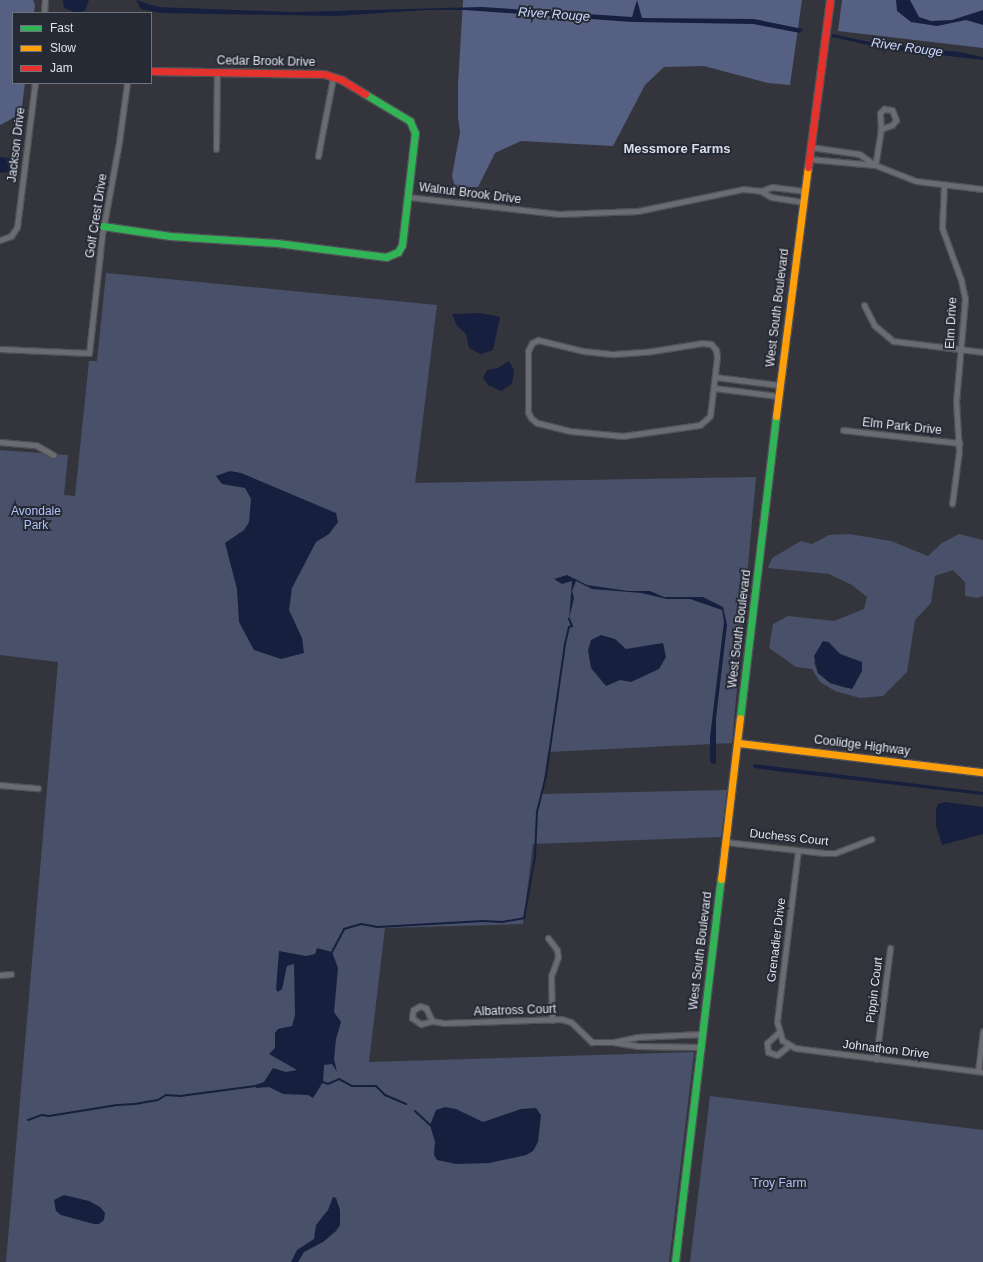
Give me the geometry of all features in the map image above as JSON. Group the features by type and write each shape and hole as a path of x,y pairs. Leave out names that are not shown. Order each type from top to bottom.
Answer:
{"main road":[{"name":"West South Boulevard","path":"675,1262 738,743 778,396 830,0"},
{"name":"Cedar Brook Drive","path":"152,71 311,73 333,77 414,126 408,197"},
{"name":"Walnut Brook Drive","path":"103,226 170,236 277,243 390,257 398,252 402,244 408,197"},
{"name":"Coolidge Highway","path":"738,743 983,772"}],"street":[{"path":"44,12 45,0"},
{"path":"216,149 217,72"},
{"path":"318,156 333,77"},
{"name":"Jackson Drive","path":"0,240 14,233 35,84"},
{"name":"Golf Crest Drive","path":"0,349 89,353 103,226 119,142 127,84"},
{"path":"875,165 881,129"},
{"path":"811,147 859,154 875,165 909,179 983,189"},
{"path":"809,159 875,165"},
{"name":"Elm Drive","path":"944,184 942,228 964,292 962,350 956,401 959,443 952,504"},
{"name":"Walnut Brook Drive","path":"761,191 772,186 805,191"},
{"path":"782,199 784,188"},
{"name":"Walnut Brook Drive","path":"408,197 521,211 574,214 638,211 724,191 742,189 761,191 771,197 803,202"},
{"path":"864,305 874,325 893,340 983,352"},
{"path":"542,340 583,351 614,354 641,353 706,343 713,345 717,353 715,377 710,416 700,425 623,436 570,431 537,423 529,415 528,351 532,343 542,340"},
{"path":"715,377 780,385"},
{"path":"714,388 778,396"},
{"name":"Elm Park Drive","path":"843,430 959,443"},
{"path":"0,442 36,444 53,454"},
{"path":"0,785 38,788"},
{"name":"Duchess Court","path":"725,842 835,853 871,838"},
{"name":"Grenadier Drive","path":"768,1052 767,1043 778,1032 798,850"},
{"path":"548,938 557,950 558,956 551,976 552,1020"},
{"name":"Pippin Court","path":"876,1059 890,948"},
{"path":"0,975 11,974"},
{"name":"Albatross Court","path":"432,1021 444,1023 552,1020 571,1022 592,1042 614,1042 638,1046 700,1047"},
{"path":"980,1072 983,1031"},
{"path":"778,1032 782,1040 788,1046"},
{"name":"Albatross Court","path":"614,1042 637,1037 702,1034"},
{"name":"Johnathon Drive","path":"768,1052 777,1054 788,1046 980,1072"}],"green space":[{"name":"Avondale Park","path":"106,273 437,305 415,483 756,477 732,743 548,752 542,794 727,790 721,837 533,844 523,924 385,928 369,1062 694,1052 669,1262 6,1262 58,662 0,655 0,450 68,455 64,495 75,496 89,361 97,361"},
{"path":"849,534 891,541 928,556 942,543 959,534 983,540 983,596 977,598 965,596 965,582 953,570 935,576 931,603 915,620 907,672 883,696 860,698 835,691 820,682 812,669 796,667 769,648 773,624 788,616 834,621 864,609 867,597 852,585 829,574 768,568 772,558 801,541 812,544 829,535","holes":["823,642 829,642 840,654 856,660 858,674 855,685 846,688 830,683 818,673 814,663"]},
{"name":"Troy Farm","path":"710,1096 983,1130 983,1262 690,1262"}],"shaded area":[{"path":"0,0 33,0 35,5 34,12 12,12 12,84 25,84 21,114 0,125"},
{"path":"463,0 802,0 790,85 768,83 704,66 664,67 645,85 613,146 521,141 495,153 478,187 455,187 452,176 460,132 458,117 458,85"},
{"path":"842,0 983,0 983,48 838,31"}],"water":[{"path":"63,0 89,0 85,11 74,12 64,8"},
{"name":"River Rouge","path":"136,0 158,7 292,12 482,7 632,17 637,0 642,18 754,19 803,29 800,33 753,24 632,22 465,10 426,10 336,16 161,13 141,9"},
{"path":"896,0 910,0 919,17 931,21 952,20 983,10 983,25 966,20 937,26 911,22 897,11"},
{"name":"River Rouge","path":"832,34 884,45 960,52 983,57 983,60 885,49 831,37"},
{"path":"0,157 12,158 9,172 0,173"},
{"path":"480,313 500,317 493,350 481,354 469,348 466,334 457,326 452,314"},
{"path":"509,361 514,370 512,384 501,391 488,385 483,378 487,370 498,368"},
{"path":"230,471 241,473 336,513 338,522 329,534 316,542 292,588 289,610 302,638 304,653 281,659 254,650 239,622 237,589 225,543 244,530 249,522 251,499 245,488 222,484 216,476"},
{"path":"567,575 587,585 628,591 650,591 664,597 703,597 723,607 727,625 716,718 716,764 711,763 710,759 710,737 724,622 722,610 690,599 667,599 641,593 592,589 576,581 572,591 574,598 569,619 572,581 562,584 554,579"},
{"path":"601,635 615,639 626,649 663,643 666,657 659,669 631,682 620,680 606,686 591,668 588,650 591,640"},
{"path":"823,641 828,642 840,654 862,662 862,671 852,689 830,683 818,673 814,656"},
{"path":"753,764 983,792 983,795 776,771 754,768"},
{"path":"945,802 983,807 983,834 942,845 936,826 936,809 938,804"},
{"path":"317,948 332,952 338,968 334,1012 341,1022 336,1039 334,1059 337,1072 332,1064 324,1065 323,1082 313,1098 308,1095 283,1094 269,1087 256,1088 255,1085 264,1082 273,1068 286,1072 297,1070 269,1054 275,1048 275,1033 278,1029 292,1026 295,1015 294,964 287,966 282,989 278,992 276,989 279,951 306,956 315,954"},
{"path":"445,1107 456,1109 483,1122 521,1109 536,1108 541,1115 538,1142 533,1151 526,1155 489,1163 456,1164 437,1160 434,1155 435,1142 430,1125 436,1110"},
{"path":"64,1195 89,1201 100,1207 105,1213 104,1220 99,1224 94,1224 61,1215 56,1211 54,1200"},
{"path":"333,1197 336,1198 340,1210 340,1225 336,1231 323,1242 304,1252 298,1262 291,1262 297,1250 314,1239 316,1225 328,1210"}],"waterway":[{"path":"332,952 344,929 361,924 378,927 483,921 502,922 524,918 535,857 537,812 546,776 565,644 569,627 572,626 569,619"},
{"path":"323,1082 328,1084 339,1079 352,1086 376,1086 385,1095 406,1104"},
{"path":"28,1120 42,1115 49,1116 158,1100 166,1095 180,1096 255,1086"},
{"path":"415,1111 430,1125"}],"traffic: fast":[{"path":"103,226 170,236 277,243 386,257 398,252 402,245 415,133 410,121 365,94"},
{"path":"740,718 776,416"},
{"path":"675,1262 721,879"}],"traffic: slow":[{"path":"776,416 808,167"},
{"path":"721,879 740,718"},
{"path":"738,743 983,772"}],"traffic: jam":[{"path":"808,167 830,0"},
{"path":"152,71 324,74 342,80 365,94"}],"district":[{"name":"Messmore Farms","path":"677,149"}]}
